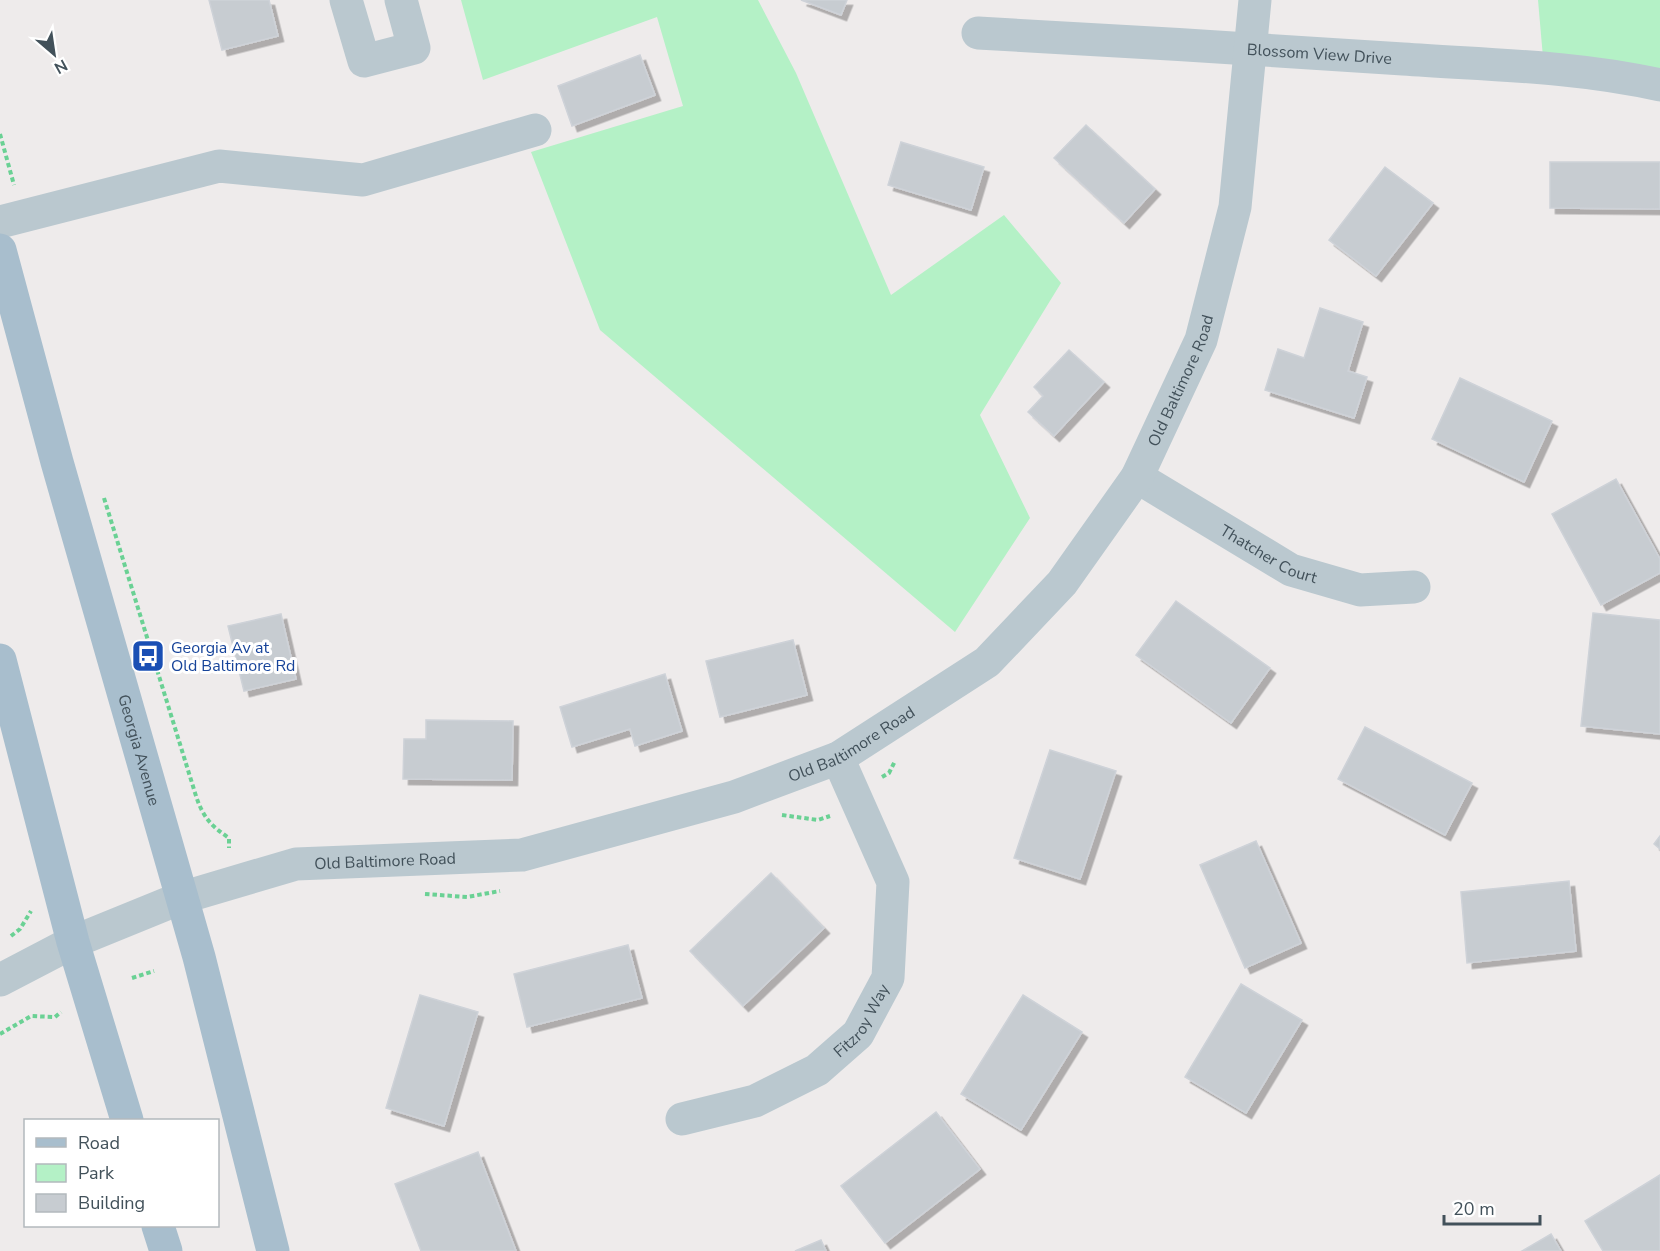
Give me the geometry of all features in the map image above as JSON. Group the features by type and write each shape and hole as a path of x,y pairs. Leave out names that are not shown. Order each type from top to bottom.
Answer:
{"main road":[{"name":"Georgia Avenue","path":"0,250 199,957 273,1251"},
{"path":"0,660 74,942 127,1119"},
{"path":"158,1227 166,1251"}],"street":[{"path":"346,0 364,61 414,48 401,0"},
{"name":"Old Baltimore Road","path":"0,980 74,942 181,898 296,864 522,855 734,797 838,758 987,662 1062,583 1137,477 1201,340 1235,207 1255,0"},
{"name":"Blossom View Drive","path":"978,33 1251,48 1544,69 1628,78 1660,85"},
{"path":"11,220 219,166 363,180 535,130"},
{"name":"Thatcher Court","path":"1137,477 1291,570 1360,590 1414,587"},
{"name":"Fitzroy Way","path":"682,1119 755,1101 817,1070 858,1034 888,978 893,882 838,758"}],"path":[{"path":"0,134 11,220"},
{"path":"104,496 203,816 213,828 229,838 229,848"},
{"path":"778,815 825,819 837,812 831,799 889,773 902,753"},
{"path":"416,893 467,897 504,890"},
{"path":"132,978 154,971"},
{"path":"0,1034 31,1016 55,1017 62,1012"}],"green space":[{"path":"461,0 758,0 796,73 891,295 1004,215 1061,283 980,415 1030,518 955,632 600,330 531,152 683,106 657,17 483,80"},
{"path":"1538,0 1660,0 1660,85 1544,69"}],"building":[{"path":"209,0 269,0 278,36 222,50"},
{"path":"801,0 847,0 841,15"},
{"path":"640,55 655,95 572,126 558,86"},
{"path":"1086,125 1155,189 1124,223 1054,158"},
{"path":"901,142 984,167 971,210 888,185"},
{"path":"1550,162 1660,162 1660,209 1550,208"},
{"path":"1385,167 1433,203 1376,276 1329,240"},
{"path":"1320,308 1363,322 1348,371 1367,377 1354,418 1265,390 1278,349 1304,358"},
{"path":"1069,350 1104,382 1054,436 1028,412 1043,396 1034,387"},
{"path":"1460,378 1552,421 1524,482 1432,439"},
{"path":"1616,479 1660,559 1660,573 1601,605 1552,514"},
{"path":"1176,601 1270,668 1231,723 1136,655"},
{"path":"1593,613 1660,620 1660,734 1581,726"},
{"path":"281,614 296,679 244,691 228,626"},
{"path":"793,640 807,695 720,717 706,661"},
{"path":"665,674 682,731 635,746 630,729 572,747 560,707"},
{"path":"426,720 513,721 512,780 403,779 404,739 426,739"},
{"path":"1365,727 1472,783 1445,835 1338,779"},
{"path":"1050,750 1116,771 1080,879 1014,858"},
{"path":"1660,836 1660,849 1654,844"},
{"path":"1256,841 1301,943 1245,968 1200,865"},
{"path":"771,873 824,928 743,1006 690,951"},
{"path":"1569,881 1576,951 1467,963 1461,892"},
{"path":"628,945 642,998 527,1027 514,974"},
{"path":"1241,984 1302,1020 1246,1113 1185,1077"},
{"path":"420,995 478,1012 444,1126 386,1108"},
{"path":"1023,995 1082,1032 1021,1130 961,1094"},
{"path":"936,1112 980,1169 885,1243 841,1186"},
{"path":"478,1152 516,1251 421,1251 395,1184"},
{"path":"1660,1175 1660,1251 1603,1251 1585,1221"},
{"path":"1551,1234 1561,1251 1522,1251"},
{"path":"821,1240 826,1251 795,1251"}],"place":[{"name":"Georgia Av at Old Baltimore Rd","path":"148,656"}]}
